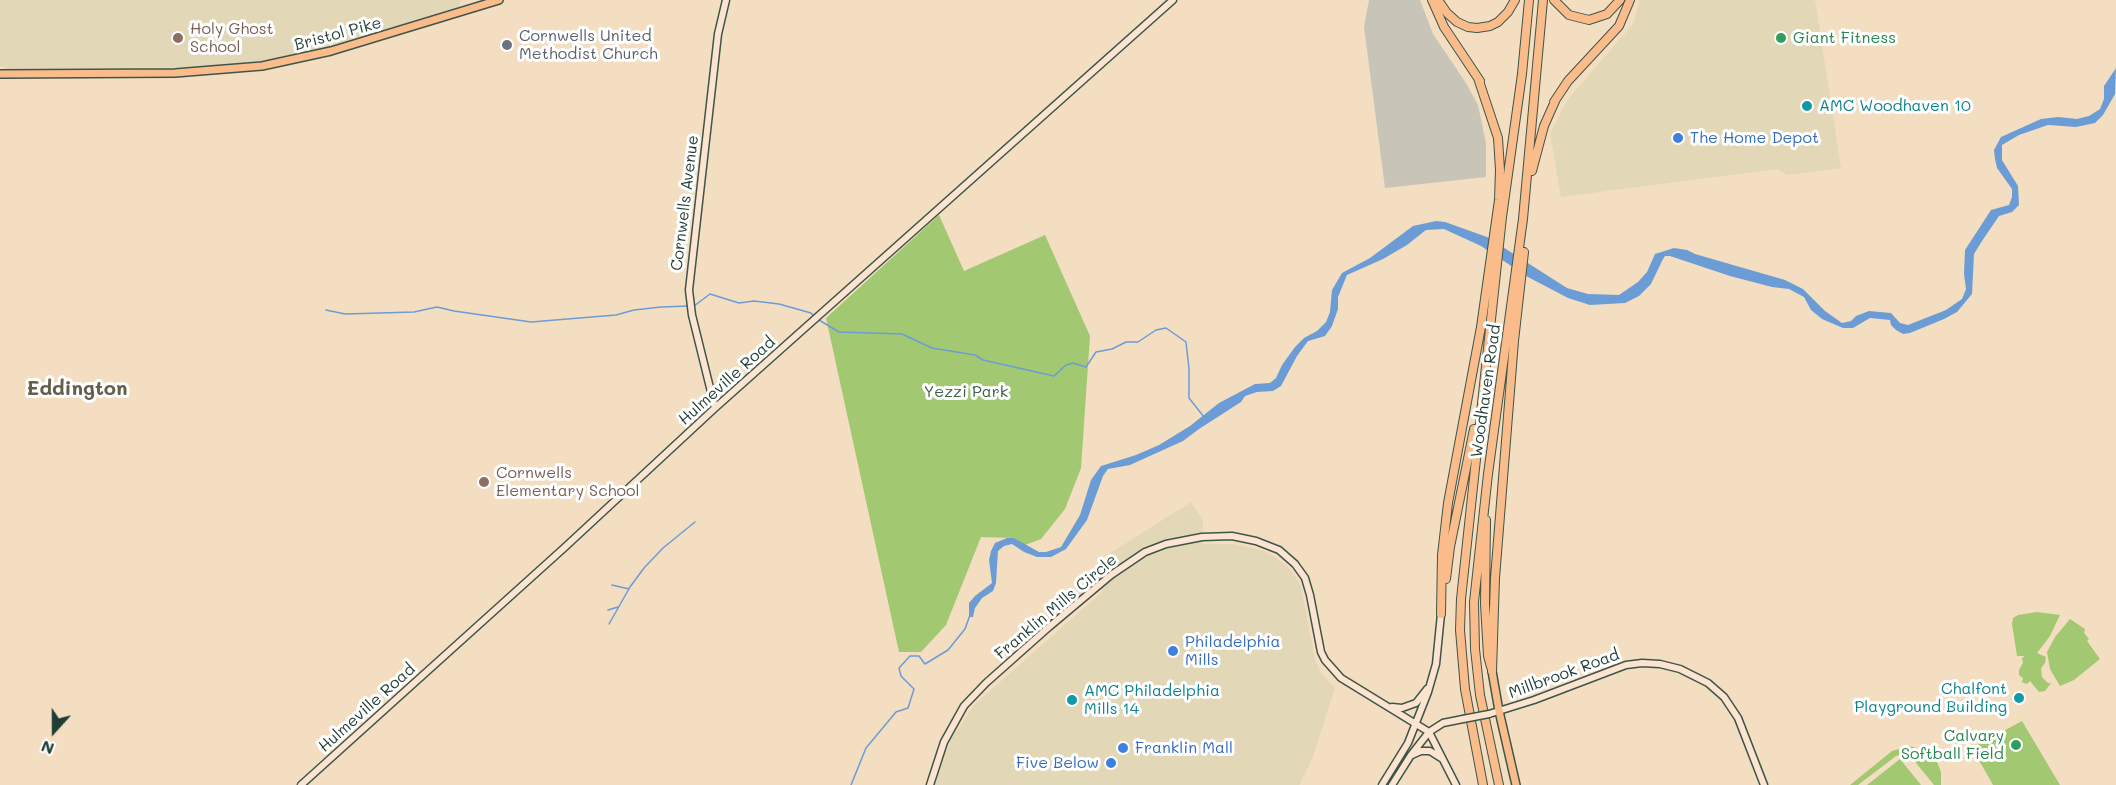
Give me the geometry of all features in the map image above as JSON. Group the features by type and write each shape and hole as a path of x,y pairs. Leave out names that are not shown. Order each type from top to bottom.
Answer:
{"highway":[{"path":"1432,0 1444,27 1478,78 1492,104 1501,141 1503,162 1502,217"},
{"path":"1438,0 1457,22 1477,28 1498,22 1515,0"},
{"name":"Woodhaven Road","path":"1482,785 1465,689 1460,630 1461,599 1495,259 1522,74 1529,0"},
{"name":"Woodhaven Road","path":"1499,785 1480,695 1475,649 1476,575 1488,474 1519,274 1543,0"},
{"path":"1554,0 1569,15 1589,20 1607,14 1620,0"},
{"path":"1523,219 1533,152 1541,127 1556,99 1574,75 1619,26 1630,0"},
{"path":"1478,78 1498,138 1497,242"},
{"path":"1521,255 1532,169 1544,126 1556,99"},
{"path":"1441,614 1442,555 1448,503 1495,259"},
{"path":"1492,671 1495,578 1519,274"},
{"path":"1441,614 1450,547 1484,374"},
{"path":"1488,474 1485,604 1488,656 1492,671"}],"main road":[{"name":"Bristol Pike","path":"0,74 190,72 262,66 331,51 499,0"},
{"path":"1492,671 1516,785"}],"street":[{"name":"Cornwells Avenue","path":"715,408 691,306 690,279 718,34 726,0"},
{"name":"Hulmeville Road","path":"301,785 564,548 715,408 1173,0"},
{"name":"Franklin Mills Circle","path":"930,785 938,756 950,730 964,706 986,683 1111,575 1145,552 1166,544 1202,537 1232,536 1256,540 1279,550 1295,564 1305,578 1321,652 1325,660 1341,678 1418,723 1429,732"},
{"path":"1382,785 1418,723 1436,664 1441,614"},
{"name":"Millbrook Road","path":"1429,732 1443,723 1489,714 1534,700 1626,665 1660,664 1680,669 1708,683 1724,697 1738,718 1764,785"},
{"path":"1387,706 1402,708 1416,703 1426,692 1432,680"},
{"path":"1392,785 1429,732 1456,785"},
{"path":"1411,755 1421,751 1430,751 1443,760"}],"shaded area":[{"name":"Holy Ghost School","path":"0,0 461,1 457,8 310,52 282,58 212,67 7,69 0,66"},
{"path":"1369,0 1420,0 1433,34 1478,105 1486,143 1486,177 1385,188 1364,27"},
{"path":"1640,0 1815,0 1841,168 1787,175 1777,169 1561,197 1550,133 1568,99 1633,24"},
{"name":"Philadelphia Mills","path":"1191,502 1203,520 1203,544 1234,544 1264,551 1290,569 1301,586 1315,660 1321,673 1335,688 1312,759 1299,785 935,785 951,739 975,704 1102,592 1096,572 1109,554"}],"green space":[{"name":"Yezzi Park","path":"939,215 964,271 1045,235 1090,336 1081,468 1065,509 1041,539 1025,545 1014,538 981,537 946,625 921,652 899,652 826,318"},
{"path":"2037,612 2060,615 2050,636 2037,653 2046,657 2041,668 2042,677 2051,683 2045,691 2039,692 2030,681 2027,684 2022,682 2023,678 2019,675 2023,663 2022,658 2025,656 2017,656 2012,624 2013,618 2018,615"},
{"path":"2070,619 2085,629 2084,633 2089,639 2087,641 2100,659 2074,680 2060,686 2050,669 2047,652 2055,637"},
{"path":"2022,721 2060,785 1993,785 1972,748"},
{"path":"1909,746 1928,751 1935,757 1941,772 1941,785 1934,785 1908,753 1896,756 1858,785 1850,785 1892,751"},
{"path":"1900,759 1921,785 1867,785"}],"water":[{"path":"2116,68 2115,94 2103,115 2095,123 2076,127 2048,125 2019,135 2002,145 2002,160 2018,186 2019,205 2012,212 1999,216 1982,241 1974,254 1972,294 1957,312 1944,319 1903,334 1891,325 1890,320 1870,318 1853,328 1843,328 1822,319 1811,310 1804,297 1789,289 1730,276 1670,256 1665,256 1651,284 1639,296 1625,303 1590,305 1568,298 1528,277 1481,246 1444,229 1426,230 1407,245 1383,259 1347,275 1338,297 1338,309 1332,326 1325,336 1308,341 1281,386 1273,391 1257,392 1245,396 1241,402 1183,441 1130,465 1108,469 1103,476 1087,520 1066,549 1051,557 1037,557 1012,544 998,551 996,583 993,591 982,598 975,608 973,617 969,617 969,603 992,583 989,560 995,543 1014,538 1039,552 1061,547 1080,515 1091,480 1101,466 1159,445 1190,426 1219,403 1255,384 1270,383 1276,378 1295,347 1326,322 1330,312 1332,290 1342,273 1370,258 1413,226 1436,221 1445,222 1487,237 1567,288 1588,294 1619,295 1638,282 1647,272 1655,254 1674,248 1785,280 1803,289 1825,311 1842,323 1851,321 1856,316 1869,311 1891,313 1900,323 1908,325 1946,310 1962,299 1966,289 1965,250 1991,210 2009,205 2012,189 1997,168 1995,159 1994,150 2001,137 2041,119 2058,117 2077,119 2089,116 2100,109 2104,99 2104,86"}],"waterway":[{"path":"694,306 710,294 739,303 754,301 779,304 811,313 815,317"},
{"path":"326,310 345,314 414,312 437,307 531,322 616,315 661,307 689,306"},
{"path":"819,320 839,332 902,334 932,348 975,355 983,360 1054,376 1066,365 1073,363 1086,367 1096,352 1112,349 1126,342 1138,342 1156,330 1166,328 1186,342 1189,398 1204,417"},
{"path":"609,624 630,587 644,568 663,548 695,522"},
{"path":"612,585 629,589"},
{"path":"608,610 618,607"},
{"path":"851,785 866,748 896,712 908,708 914,689 901,676 899,668 910,656 919,656 925,664 948,650 965,629 970,615"}],"place":[{"name":"Holy Ghost School","path":"178,38"},
{"name":"Giant Fitness","path":"1781,38"},
{"name":"Cornwells United Methodist Church","path":"507,45"},
{"name":"AMC Woodhaven 10","path":"1807,106"},
{"name":"The Home Depot","path":"1678,138"},
{"name":"Cornwells Elementary School","path":"484,482"},
{"name":"Philadelphia Mills","path":"1173,651"},
{"name":"Chalfont Playground Building","path":"2019,698"},
{"name":"AMC Philadelphia Mills 14","path":"1072,700"},
{"name":"Calvary Softball Field","path":"2016,745"},
{"name":"Franklin Mall","path":"1123,748"},
{"name":"Five Below","path":"1111,763"}],"district":[{"name":"Eddington","path":"77,389"}]}
